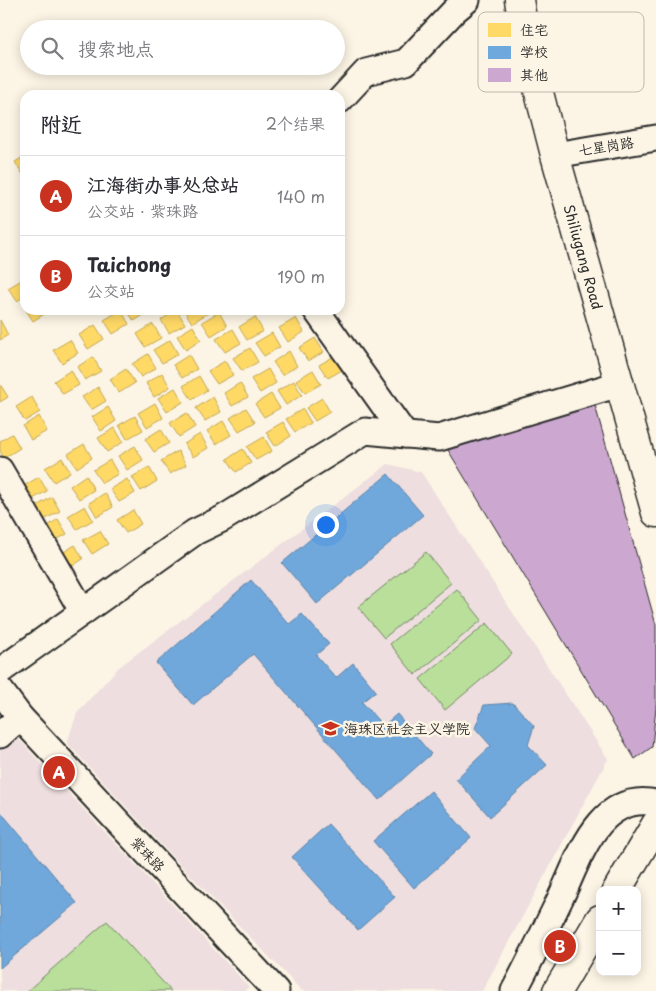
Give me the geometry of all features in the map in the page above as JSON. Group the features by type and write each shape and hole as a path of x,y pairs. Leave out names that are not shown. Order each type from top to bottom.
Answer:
{"main road":[{"name":"Shiliugang Road","path":"539,92 619,384 655,504"},
{"path":"619,886 656,824"},
{"path":"557,991 596,925"}],"street":[{"path":"345,95 366,72 406,62 455,10 467,0"},
{"name":"七星岗路","path":"555,154 656,138"},
{"path":"320,315 405,435"},
{"path":"0,670 195,532 222,519 365,431 439,438 619,384"},
{"path":"0,470 83,612"},
{"name":"紫珠路","path":"0,690 20,717 276,991"},
{"path":"0,735 20,717"},
{"path":"514,991 561,898 585,844 596,828 606,817 624,806 637,801 656,803"}],"shaded area":[{"name":"海珠区社会主义学院","path":"388,464 421,472 608,759 482,991 302,991 167,851 67,743 77,713 118,668"},
{"path":"13,733 249,987 244,991 0,991 0,745"}],"green space":[{"path":"426,552 451,583 384,638 358,607"},
{"path":"457,589 482,620 415,675 390,644"},
{"path":"487,623 512,654 445,710 420,679"},
{"path":"107,921 171,991 27,991"}],"building: 住宅":[{"path":"20,159 20,170 15,162"},
{"path":"20,281 20,299 17,301 8,288"},
{"path":"29,315 43,315 33,321"},
{"path":"112,315 124,315 129,324 113,334 104,320"},
{"path":"130,315 144,315 134,321"},
{"path":"169,315 180,315 185,324 169,333 161,320"},
{"path":"187,315 205,315 192,323"},
{"path":"214,315 221,315 227,326 211,336 202,322"},
{"path":"255,317 263,331 247,340 239,327"},
{"path":"296,318 304,332 288,342 279,328"},
{"path":"0,320 8,335 0,340"},
{"path":"153,324 161,338 145,347 137,334"},
{"path":"95,325 104,339 88,349 79,335"},
{"path":"193,326 201,340 186,350 177,336"},
{"path":"233,329 241,343 225,352 216,339"},
{"path":"272,333 280,347 264,356 255,343"},
{"path":"315,338 324,352 308,361 299,348"},
{"path":"70,340 78,353 62,363 53,350"},
{"path":"170,340 178,354 162,363 153,350"},
{"path":"250,348 258,362 242,371 233,358"},
{"path":"289,351 297,366 282,375 273,362"},
{"path":"148,354 156,368 141,377 132,364"},
{"path":"189,355 197,369 182,378 173,365"},
{"path":"336,355 344,369 328,378 319,365"},
{"path":"93,357 101,371 85,380 77,367"},
{"path":"225,361 233,375 217,384 208,371"},
{"path":"126,369 135,383 119,393 110,379"},
{"path":"268,369 276,383 260,393 251,379"},
{"path":"71,370 79,385 63,394 54,381"},
{"path":"313,370 321,384 305,393 296,380"},
{"path":"162,373 170,387 154,397 146,383"},
{"path":"199,376 207,390 192,400 183,386"},
{"path":"294,381 302,395 286,405 277,391"},
{"path":"240,383 248,397 232,406 224,393"},
{"path":"0,384 8,397 0,402"},
{"path":"98,387 106,401 91,410 82,397"},
{"path":"175,388 183,402 167,412 158,398"},
{"path":"271,394 280,408 264,417 255,404"},
{"path":"32,397 40,412 25,421 16,407"},
{"path":"213,397 221,412 205,421 196,408"},
{"path":"322,398 330,412 315,421 306,408"},
{"path":"155,403 163,418 147,427 138,413"},
{"path":"108,407 116,421 101,431 92,417"},
{"path":"246,408 255,422 239,431 230,418"},
{"path":"303,409 311,423 295,432 286,419"},
{"path":"187,413 195,427 179,437 170,423"},
{"path":"39,416 47,431 31,440 23,426"},
{"path":"135,416 143,430 127,439 119,425"},
{"path":"223,421 231,435 216,444 207,431"},
{"path":"283,422 291,436 275,446 266,432"},
{"path":"115,428 123,442 107,452 98,438"},
{"path":"161,429 169,443 154,452 145,439"},
{"path":"12,434 20,448 4,458 0,451 0,441"},
{"path":"200,434 208,448 193,457 184,444"},
{"path":"264,437 272,451 256,460 247,447"},
{"path":"84,444 92,458 77,468 68,454"},
{"path":"135,446 143,460 127,470 118,456"},
{"path":"243,449 251,463 236,472 227,459"},
{"path":"178,451 186,465 170,474 161,461"},
{"path":"62,458 70,472 54,482 45,468"},
{"path":"110,460 118,474 102,483 93,470"},
{"path":"149,467 157,481 141,491 132,477"},
{"path":"86,475 94,490 79,499 70,486"},
{"path":"39,477 47,491 31,500 22,487"},
{"path":"127,479 135,493 119,502 110,489"},
{"path":"105,493 113,507 97,517 89,503"},
{"path":"52,497 60,511 44,520 35,507"},
{"path":"85,506 93,520 77,529 68,516"},
{"path":"133,510 141,524 126,533 117,520"},
{"path":"58,519 67,534 51,543 42,530"},
{"path":"100,531 108,544 92,554 83,540"},
{"path":"75,545 83,559 68,569 59,555"}],"building: 学校":[{"path":"388,474 423,515 317,604 282,563"},
{"path":"251,580 289,624 302,614 329,644 316,655 336,678 353,663 376,691 362,702 383,726 397,714 431,754 379,800 253,654 193,705 156,663"},
{"path":"513,703 534,726 528,745 547,765 490,817 456,779 491,746 475,728 484,705"},
{"path":"431,791 471,838 414,888 373,841"},
{"path":"0,811 77,903 0,968"},
{"path":"328,824 395,897 358,930 292,857"}],"building: 其他":[{"path":"593,398 656,625 656,707 652,747 635,759 445,445"}],"place":[{"name":"海珠区社会主义学院","path":"330,728"},
{"name":"江海街办事处总站","path":"59,772"},
{"name":"Taichong","path":"560,946"}]}
